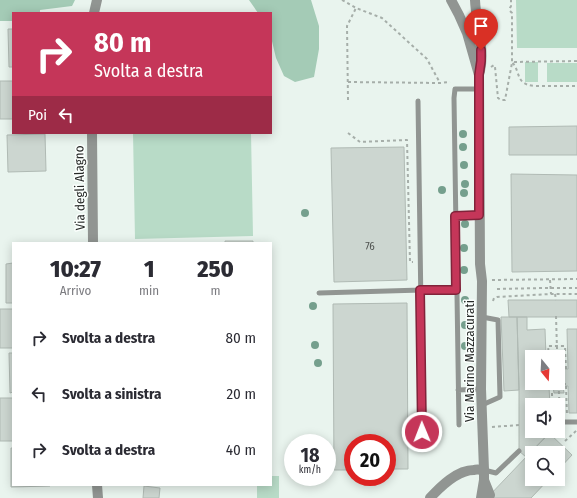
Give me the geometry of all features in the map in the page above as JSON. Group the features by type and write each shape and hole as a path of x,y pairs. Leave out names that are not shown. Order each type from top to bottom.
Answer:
{"street":[{"path":"94,12 97,0"},
{"name":"Via Marino Mazzacurati","path":"451,0 466,33 479,75"},
{"name":"Via Marino Mazzacurati","path":"475,0 481,50 479,75 479,215 480,264 482,281 481,389 485,496"},
{"name":"Via degli Alagno","path":"92,134 93,242"},
{"path":"430,498 443,484 462,472 473,470 484,475"},
{"path":"97,486 98,498"}],"lane":[{"path":"459,426 455,216 455,89 479,89"},
{"path":"418,101 423,447"},
{"path":"455,216 479,215"},
{"path":"319,293 456,290"},
{"path":"482,313 498,320 500,397 482,405"},
{"path":"458,390 481,389"},
{"path":"565,422 577,422"},
{"path":"484,475 496,473 519,451"}],"path":[{"path":"342,0 356,8 382,18 427,59 440,83"},
{"path":"490,73 491,67 494,65 498,98 501,100 506,100 512,62 511,0"},
{"path":"348,100 348,26 356,8"},
{"path":"512,62 577,61"},
{"path":"512,62 520,79 528,85 577,86"},
{"path":"348,82 450,82"},
{"path":"348,132 360,142 407,140 410,262 420,262"},
{"path":"492,275 492,281 577,279"},
{"path":"550,280 551,294"},
{"path":"497,289 577,288"},
{"path":"555,294 556,300"},
{"path":"482,313 491,308 494,298 497,297 577,294"},
{"path":"556,316 557,350"},
{"path":"548,350 548,346 565,346 566,369"},
{"path":"565,384 567,385 566,413"},
{"path":"482,427 519,425"},
{"path":"566,441 577,430"}],"green space":[{"path":"0,0 75,0 72,6 40,10 40,12 12,12 12,21 0,21"},
{"path":"249,0 311,0 319,26 319,49 314,77 295,82 284,76 276,58 272,41 272,12 257,12"},
{"path":"516,0 577,0 577,48 517,48"},
{"path":"525,62 538,62 538,82 525,82"},
{"path":"547,63 577,63 577,82 547,82"},
{"path":"133,134 251,134 253,236 135,239"},
{"path":"272,476 279,476 279,498 257,498 257,486 272,486"}],"building":[{"path":"8,29 12,29 12,67 9,67"},
{"path":"0,81 12,81 12,119 0,119"},
{"path":"577,126 577,155 509,155 509,127"},
{"path":"45,134 46,171 8,172 7,135"},
{"path":"404,147 407,280 334,282 331,148"},
{"path":"511,174 577,175 577,271 512,272"},
{"path":"225,241 253,241 253,242"},
{"path":"12,263 12,303 6,303 6,264"},
{"path":"508,300 577,300 577,317 509,317"},
{"path":"407,303 408,469 396,469 396,434 344,434 344,470 336,470 336,434 334,434 333,304"},
{"path":"0,309 12,309 12,348 0,348"},
{"path":"501,317 517,317 519,390 504,391"},
{"path":"517,317 527,317 527,330 545,329 546,350 525,350 525,390 549,390 550,398 525,398 525,438 545,438 537,446 525,446 525,456 519,451"},
{"path":"567,329 577,329 577,413 569,413 568,386 565,386 565,369 568,369"},
{"path":"9,353 12,353 12,392 10,393"},
{"path":"554,390 564,390 564,393 554,393"},
{"path":"0,398 12,398 12,441 0,441"},
{"path":"544,438 554,438 563,446 537,446"},
{"path":"11,448 12,486 50,486 11,487"},
{"path":"565,448 572,455 565,462"},
{"path":"525,458 525,486 542,486 531,498 487,498"},
{"path":"144,486 160,488 159,498 143,498"}],"route":[{"path":"422,432 420,290 456,290 455,216 479,215 479,75 481,50"}]}
